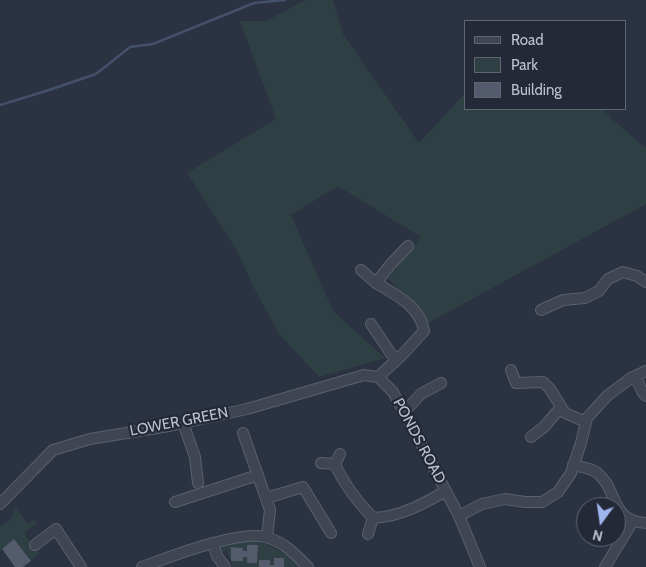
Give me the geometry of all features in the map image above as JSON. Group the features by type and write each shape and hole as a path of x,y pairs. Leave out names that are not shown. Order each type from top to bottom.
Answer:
{"street":[{"path":"376,283 408,246"},
{"path":"362,270 376,283 408,302 422,321 424,331 378,377"},
{"path":"540,310 563,300 585,298 599,291 608,279 623,272 637,276 646,282"},
{"path":"371,324 396,361"},
{"path":"511,370 516,383 543,382 550,389 565,413 586,422"},
{"path":"459,516 482,504 505,499 542,502 558,492 571,472 587,418 608,396 634,376 646,371"},
{"name":"LOWER GREEN","path":"0,504 53,450 90,439 183,423 247,409 364,375 378,377"},
{"path":"634,376 646,396"},
{"name":"PONDS ROAD","path":"378,377 393,392 404,412 459,516 480,567"},
{"path":"404,412 420,394 440,383"},
{"path":"531,437 544,427 561,407"},
{"path":"183,423 195,457 198,483"},
{"path":"243,433 270,510 267,537"},
{"path":"334,464 340,454"},
{"path":"321,463 334,464"},
{"path":"334,464 356,500 373,518 386,518 414,508 446,491"},
{"path":"573,465 596,472 608,486 617,508 627,519 646,523"},
{"path":"175,502 258,474"},
{"path":"266,498 303,487 331,533"},
{"path":"368,534 373,518"},
{"path":"605,567 633,521"},
{"path":"35,546 56,529 81,567"},
{"path":"142,567 213,543 256,535 267,537 288,547 308,567"},
{"path":"213,543 217,556 225,567"}],"green space":[{"path":"305,0 333,0 343,34 419,143 463,95 463,110 604,110 646,148 646,204 428,323 388,278 421,237 338,186 291,215 333,311 385,358 319,377 279,334 254,288 236,249 187,173 276,119 240,21 266,21"},
{"path":"15,507 28,524 35,519 37,523 24,533 39,554 31,561 14,540 0,551 0,527 10,520"},
{"path":"254,541 261,543 273,547 299,567 284,567 284,558 274,558 274,565 270,565 270,560 260,560 259,567 233,567 227,550 220,553 226,544","holes":["248,545 258,545 257,563 247,563 247,557 243,557 243,561 231,561 232,547 243,548 243,551 247,551"]}],"building":[{"path":"14,539 31,561 23,567 15,567 2,549"},
{"path":"247,545 258,545 257,563 247,563 247,557 243,557 243,561 231,561 231,547 243,548 243,551 247,551"},
{"path":"274,558 284,558 284,567 259,567 259,560 270,560 270,565 274,565"}],"waterway":[{"path":"0,105 96,74 130,47 153,44 254,3 285,0"}]}
